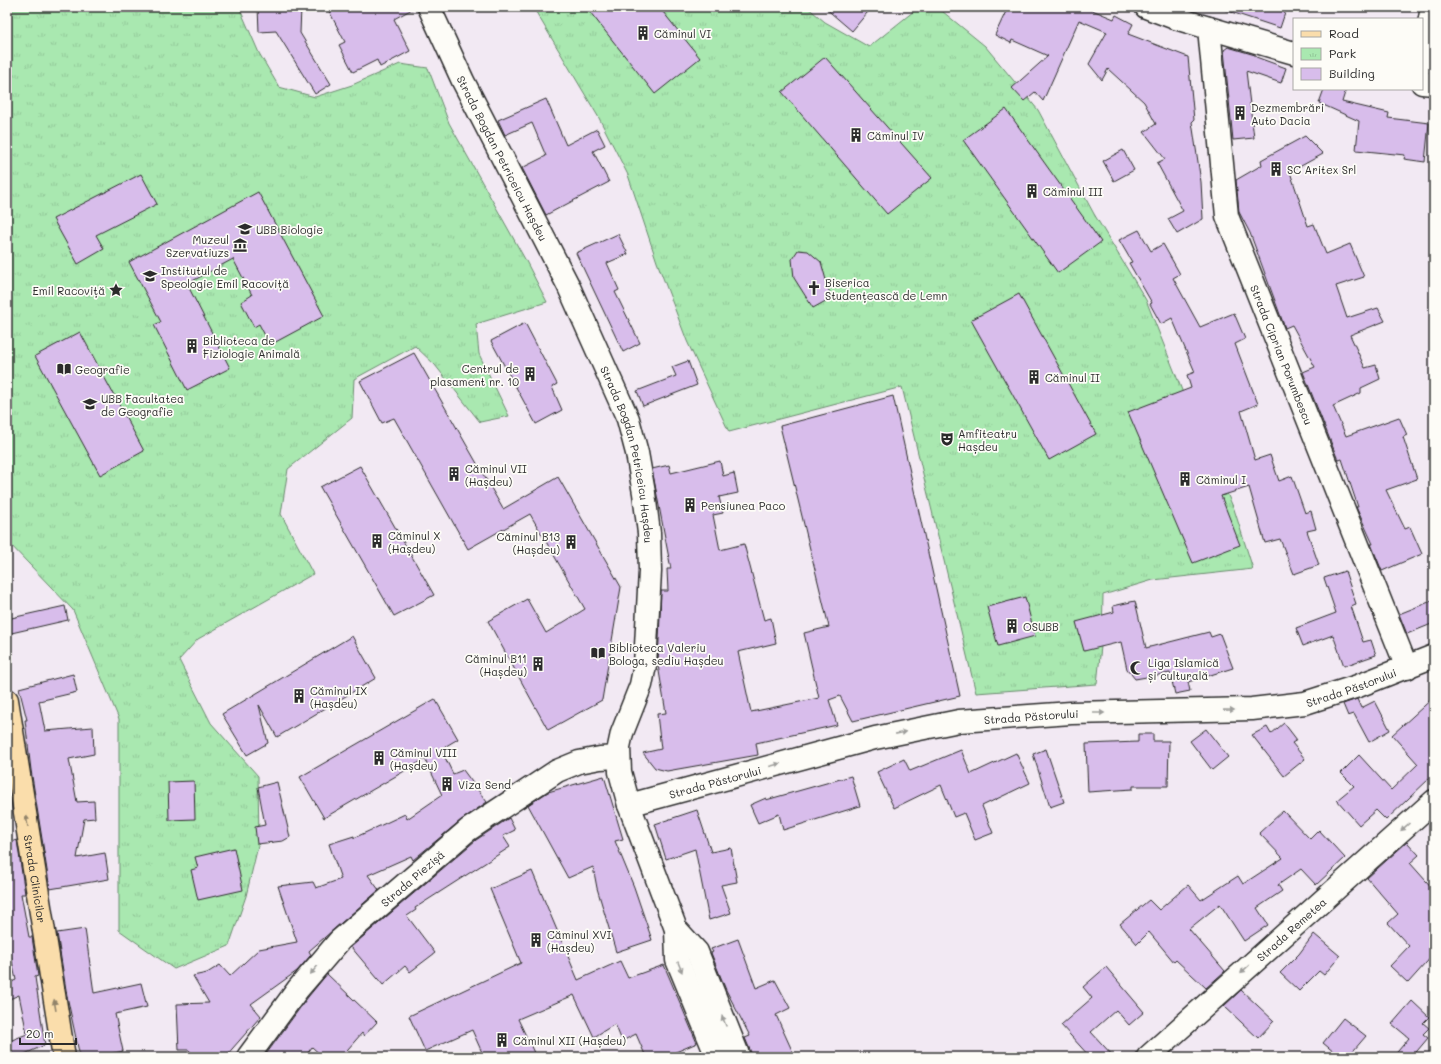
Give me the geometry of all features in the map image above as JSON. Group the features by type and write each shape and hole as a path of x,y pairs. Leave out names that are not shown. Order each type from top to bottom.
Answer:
{"main road":[{"name":"Strada Clinicilor","path":"7,700 64,1057"}],"street":[{"name":"Strada Bogdan Petriceicu Hașdeu","path":"429,7 463,81 582,314 634,436 649,533 650,579 645,665 641,685 622,733 618,757 623,788 676,929 677,960 716,1057"},
{"path":"1146,7 1209,28 1293,53"},
{"path":"1423,58 1432,7"},
{"name":"Strada Ciprian Porumbescu","path":"1209,28 1227,216 1407,668"},
{"path":"1423,83 1434,84"},
{"name":"Strada Păstorului","path":"629,804 875,738 960,721 1070,713 1284,707 1324,698 1407,668 1434,656"},
{"name":"Strada Piezișă","path":"248,1057 298,989 340,940 468,830 511,800 557,771 579,762 600,758 618,757"},
{"name":"Strada Remetea","path":"1148,1057 1434,801"},
{"name":"Strada Bogdan Petriceicu Hașdeu","path":"676,929 697,952 739,1057"}],"green space":[{"path":"7,7 239,7 259,53 279,87 315,97 352,85 400,64 428,68 449,123 526,261 547,302 476,324 479,354 509,416 480,422 435,365 415,346 354,379 352,418 288,469 281,514 313,574 198,639 179,660 211,723 258,776 259,842 246,896 229,946 174,969 119,930 119,719 73,610 7,541"},
{"path":"533,7 807,7 825,22 869,47 919,7 937,7 985,46 1038,110 1094,214 1146,300 1191,413 1234,509 1253,569 1153,580 1103,595 1102,637 1097,684 976,693 902,387 729,432 687,341 657,262 628,175 599,118"}],"building":[{"path":"258,7 301,7 300,33 331,84 315,94 276,31 259,32"},
{"path":"327,7 416,7 394,19 410,51 380,67 377,60 353,72 339,45 345,42"},
{"name":"Căminul VI","path":"586,7 659,7 700,58 655,94"},
{"path":"824,7 872,7 852,31"},
{"path":"1008,7 1085,7 1114,19 1116,15 1133,24 1128,34 1188,57 1194,120 1192,122 1201,182 1203,219 1177,234 1168,219 1183,211 1157,163 1165,159 1144,132 1156,124 1144,102 1108,69 1102,80 1089,64 1107,32 1079,20 1043,101 1035,92 1024,101 1012,88 1048,56 1012,40 1011,43 995,35"},
{"path":"1226,7 1287,7 1280,28 1225,10"},
{"path":"1228,47 1255,55 1256,57 1286,68 1281,83 1246,71 1254,138 1233,140 1224,50"},
{"name":"Căminul IV","path":"825,57 932,178 887,214 782,92"},
{"path":"1324,90 1346,90 1342,102 1389,113 1388,118 1429,123 1425,162 1404,159 1405,155 1356,150 1359,121 1319,103"},
{"path":"546,99 566,145 597,129 605,145 593,151 609,182 546,215 522,168 546,156 532,123 505,135 498,120"},
{"name":"Căminul III","path":"1006,109 1101,242 1058,273 963,140"},
{"path":"1305,136 1323,154 1290,172 1308,226 1314,224 1326,254 1350,244 1364,277 1336,286 1347,318 1378,308 1385,321 1350,335 1365,368 1376,365 1380,379 1361,388 1361,393 1333,406 1346,436 1399,417 1407,435 1403,437 1417,479 1386,490 1405,529 1410,527 1422,554 1382,571 1371,544 1373,544 1356,507 1358,507 1342,459 1338,460 1303,372 1315,367 1292,325 1285,328 1250,233 1239,212 1236,180 1262,165 1261,160"},
{"path":"1123,150 1134,170 1114,181 1103,161"},
{"path":"141,174 157,204 96,235 104,249 78,264 53,219"},
{"path":"258,192 324,316 270,345 259,324 254,327 241,302 252,295 233,259 187,284 230,368 187,390 154,325 161,322 129,262"},
{"path":"1139,230 1151,251 1163,244 1180,274 1173,278 1200,327 1234,313 1245,339 1235,344 1258,404 1241,411 1255,460 1270,455 1279,481 1292,476 1305,513 1311,511 1316,529 1307,531 1319,565 1294,574 1280,539 1265,543 1249,487 1221,496 1240,545 1193,563 1128,412 1191,388 1187,375 1195,372 1172,318 1161,324 1150,304 1152,303 1129,263 1132,262 1119,240"},
{"path":"618,234 628,254 607,263 619,290 615,292 640,343 623,352 576,253"},
{"name":"Biserica Studențească de Lemn","path":"798,250 808,251 821,262 831,298 813,308 794,278 792,259"},
{"name":"Căminul II","path":"1019,294 1096,434 1049,460 971,320"},
{"name":"Centrul de plasament nr. 10","path":"525,323 557,384 552,387 562,410 536,424 491,341"},
{"name":"UBB Facultatea de Geografie","path":"80,332 144,451 100,475 35,356"},
{"path":"414,353 503,509 558,477 621,587 602,700 548,730 488,621 527,599 546,633 585,609 530,514 468,549 394,418 382,423 360,381"},
{"path":"688,361 697,385 643,406 637,391 676,376 672,367"},
{"path":"893,396 960,696 853,721 840,696 829,700 837,725 756,743 758,755 667,771 655,768 643,753 661,749 657,714 666,713 658,665 661,591 668,591 667,569 671,569 652,469 669,465 671,473 720,461 723,476 734,473 738,493 719,497 723,513 713,515 720,550 744,544 764,620 771,618 776,643 738,652 751,712 819,698 804,633 829,627 780,426"},
{"name":"Căminul X (Hașdeu)","path":"360,466 434,595 394,616 320,487"},
{"path":"1345,571 1356,604 1351,606 1363,642 1371,640 1376,655 1344,666 1333,635 1303,646 1296,628 1336,613 1324,578"},
{"name":"OSUBB","path":"1025,597 1035,636 998,646 987,607"},
{"path":"1434,600 1434,623 1407,634 1399,614"},
{"path":"1135,601 1146,648 1209,632 1211,637 1220,634 1233,668 1188,682 1190,691 1175,694 1170,673 1135,679 1127,669 1121,642 1084,651 1076,622 1114,612 1113,606"},
{"path":"65,606 68,620 7,634 7,619"},
{"name":"Căminul IX (Hașdeu)","path":"352,636 376,678 277,737 259,705 268,743 247,755 222,714"},
{"path":"73,674 77,692 39,701 45,731 93,727 94,754 69,759 77,802 94,801 95,818 84,819 77,858 105,853 109,879 50,889 31,770 25,720 27,720 19,688"},
{"path":"1434,697 1434,782 1430,778 1386,820 1376,810 1359,825 1337,800 1354,786 1341,773 1359,755 1391,790 1418,764 1392,735"},
{"path":"435,699 458,739 441,749 453,774 463,770 487,802 460,821 413,860 411,856 368,875 379,890 309,951 311,955 297,971 251,1004 261,1016 225,1057 195,1057 189,1050 179,1050 177,1004 209,1003 193,976 207,973 220,965 230,976 259,949 297,942 278,886 313,882 316,888 341,879 329,844 354,836 354,838 405,814 407,819 442,795 425,759 324,818 300,777"},
{"path":"1357,699 1361,708 1375,701 1390,730 1369,742 1354,714 1348,716 1343,704"},
{"path":"1284,723 1297,740 1292,743 1305,759 1284,776 1252,735 1267,727 1271,734"},
{"path":"1206,729 1228,757 1212,770 1190,741"},
{"path":"1138,734 1153,734 1153,741 1169,741 1168,786 1133,786 1133,789 1088,792 1086,744 1138,742"},
{"path":"1046,749 1064,802 1050,807 1033,754"},
{"path":"961,750 971,774 1016,753 1030,783 982,806 993,833 975,840 964,813 954,817 941,785 894,808 877,772 904,759 910,771"},
{"path":"604,776 623,839 615,841 634,887 652,940 616,952 597,888 593,867 568,878 528,805 548,792"},
{"path":"851,776 860,806 783,830 779,814 758,823 750,805 766,798 766,800"},
{"path":"194,781 195,819 169,820 168,782"},
{"path":"277,782 290,837 283,841 257,844 255,827 265,825 258,787"},
{"path":"697,810 711,852 731,848 737,882 721,885 731,913 709,920 695,849 666,859 655,824"},
{"path":"1283,811 1310,839 1319,830 1345,858 1316,885 1301,869 1278,885 1282,891 1257,908 1268,925 1244,941 1220,904 1189,929 1225,971 1206,988 1176,960 1174,962 1149,932 1137,944 1120,924 1149,900 1159,910 1188,885 1201,900 1238,876 1243,884 1283,858 1259,833"},
{"path":"509,818 515,830 503,836 510,847 415,908 416,910 407,916 435,953 410,972 405,966 383,985 351,947 476,840"},
{"path":"17,840 25,894 21,894 29,937 32,937 38,976 35,977 45,1045 18,1057 7,1057 7,1042 27,1034 19,995 7,1000 7,984 16,980 7,938 7,843"},
{"path":"1407,842 1419,855 1410,863 1434,890 1434,954 1408,983 1390,966 1409,946 1388,923 1398,914 1367,878"},
{"path":"234,848 243,890 198,900 191,870 198,868 195,857"},
{"path":"532,871 578,980 620,961 628,978 664,965 697,1043 664,1057 646,1057 636,1034 622,1041 615,1024 594,1037 574,995 518,1019 536,1057 484,1057 472,1030 425,1051 409,1016 521,963 490,889"},
{"path":"85,929 94,993 141,983 147,1007 115,1014 123,1051 97,1057 80,1057 67,996 57,933"},
{"path":"1314,934 1340,956 1324,975 1319,971 1299,991 1280,973 1299,954"},
{"path":"738,939 756,988 775,980 790,1008 776,1015 795,1057 753,1057 745,1038 750,1036 726,990 711,953 713,952 711,949"},
{"path":"1106,967 1144,1012 1129,1025 1116,1010 1091,1032 1114,1057 1090,1057 1061,1025 1092,998 1083,987"},
{"path":"327,974 377,1022 364,1036 362,1033 341,1057 323,1057 312,1047 305,1057 264,1057 308,997"},
{"path":"1241,990 1274,1021 1258,1038 1224,1006"},
{"path":"1412,1001 1429,1017 1423,1023 1429,1028 1423,1034 1428,1038 1412,1057 1393,1057 1409,1038 1392,1024"},
{"path":"1343,1018 1366,1036 1348,1057 1340,1057 1323,1043"}],"place":[{"name":"Căminul VI","path":"643,33"},
{"name":"Dezmembrări Auto Dacia","path":"1240,113"},
{"name":"Căminul IV","path":"856,135"},
{"name":"SC Aritex Srl","path":"1276,169"},
{"name":"Căminul III","path":"1032,191"},
{"name":"UBB Biologie","path":"245,229"},
{"name":"Muzeul Szervatiuzs","path":"240,245"},
{"name":"Institutul de Speologie Emil Racoviță","path":"150,276"},
{"name":"Biserica Studențească de Lemn","path":"814,288"},
{"name":"Emil Racoviță","path":"116,290"},
{"name":"Biblioteca de Fiziologie Animală","path":"192,346"},
{"name":"Geografie","path":"64,369"},
{"name":"Centrul de plasament nr. 10","path":"530,374"},
{"name":"Căminul II","path":"1034,377"},
{"name":"UBB Facultatea de Geografie","path":"90,404"},
{"name":"Amfiteatru Hașdeu","path":"947,439"},
{"name":"Căminul VII (Hașdeu)","path":"454,474"},
{"name":"Căminul I","path":"1185,479"},
{"name":"Pensiunea Paco","path":"690,505"},
{"name":"Căminul X (Hașdeu)","path":"377,541"},
{"name":"Căminul B13 (Hașdeu)","path":"571,542"},
{"name":"OSUBB","path":"1012,626"},
{"name":"Biblioteca Valeriu Bologa, sediu Hașdeu","path":"598,653"},
{"name":"Căminul B11 (Hașdeu)","path":"538,664"},
{"name":"Liga Islamică și culturală","path":"1137,668"},
{"name":"Căminul IX (Hașdeu)","path":"299,696"},
{"name":"Căminul VIII (Hașdeu)","path":"379,758"},
{"name":"Viza Send","path":"447,784"},
{"name":"Căminul XVI (Hașdeu)","path":"536,940"},
{"name":"Căminul XII (Hașdeu)","path":"502,1040"}]}
